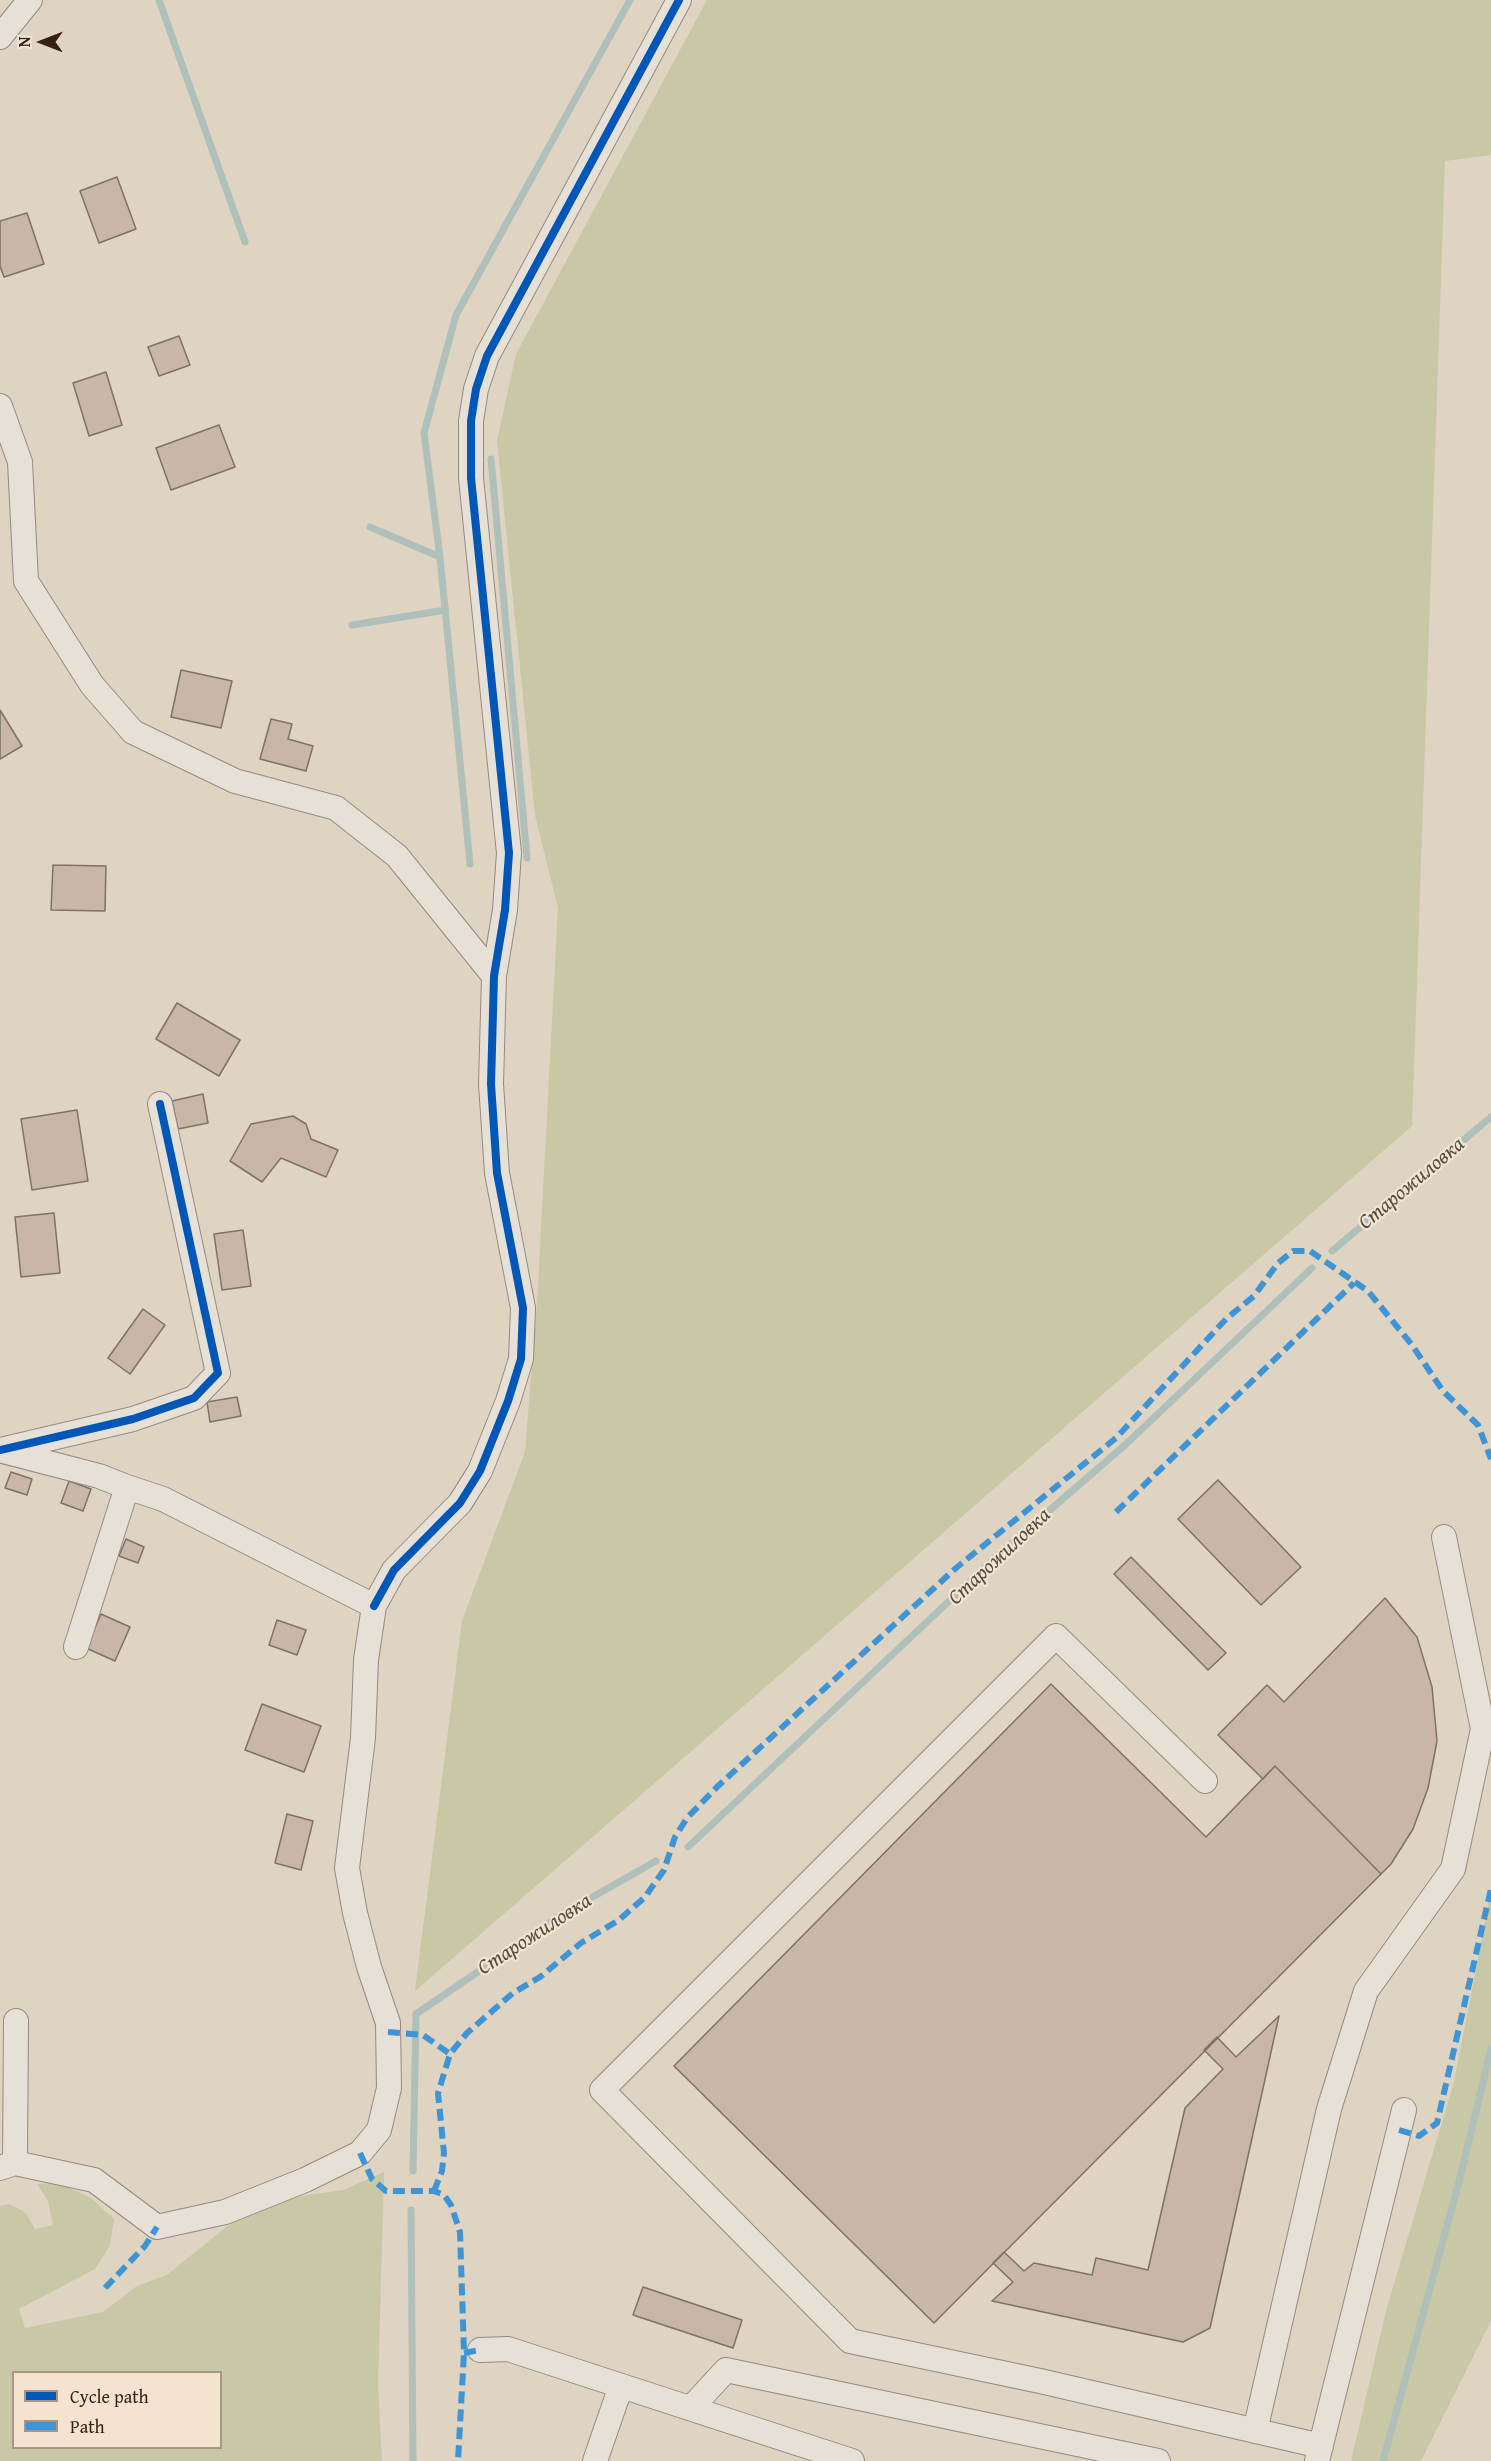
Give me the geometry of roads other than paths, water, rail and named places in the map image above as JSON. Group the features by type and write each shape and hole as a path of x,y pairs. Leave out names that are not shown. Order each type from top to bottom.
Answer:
{"street":[{"path":"0,37 30,0"},
{"path":"16,2021 8,2166 94,2180 157,2227 225,2212 305,2180 360,2153 379,2130 389,2088 388,2023 360,1935 347,1868 363,1738 366,1660 374,1606 394,1570 460,1503 480,1471 508,1401 521,1359 523,1308 507,1236 495,1151 490,1084 494,976 505,910 509,853 471,478 471,421 476,389 487,356 679,0"},
{"path":"0,406 20,462 26,581 92,685 133,732 235,781 336,808 397,856 494,976"},
{"path":"0,1450 133,1419 194,1398 218,1373 160,1104"},
{"path":"0,1450 99,1476 163,1499 374,1606"},
{"path":"76,1647 127,1487"},
{"path":"1255,2431 1329,2109 1366,1991 1453,1869 1483,1729 1444,1537"},
{"path":"1205,1781 1056,1636 602,2090 850,2341 1040,2381 1255,2431 1319,2454 1404,2110"},
{"path":"480,2350 508,2349 852,2461"},
{"path":"691,2408 726,2370 1133,2458 1158,2461"},
{"path":"595,2461 621,2386"}],"waterway":[{"path":"159,0 245,242"},
{"path":"470,864 440,557 424,433 456,315 630,0"},
{"path":"491,459 527,858"},
{"path":"370,527 440,557"},
{"path":"352,625 446,610"},
{"name":"Старожиловка","path":"1332,1251 1491,1117"},
{"name":"Старожиловка","path":"688,1847 998,1555 1125,1445 1312,1268"},
{"name":"Старожиловка","path":"413,2171 416,2014 561,1915 656,1861"},
{"path":"1383,2461 1459,2182 1491,2049"},
{"path":"411,2210 413,2461"}]}
